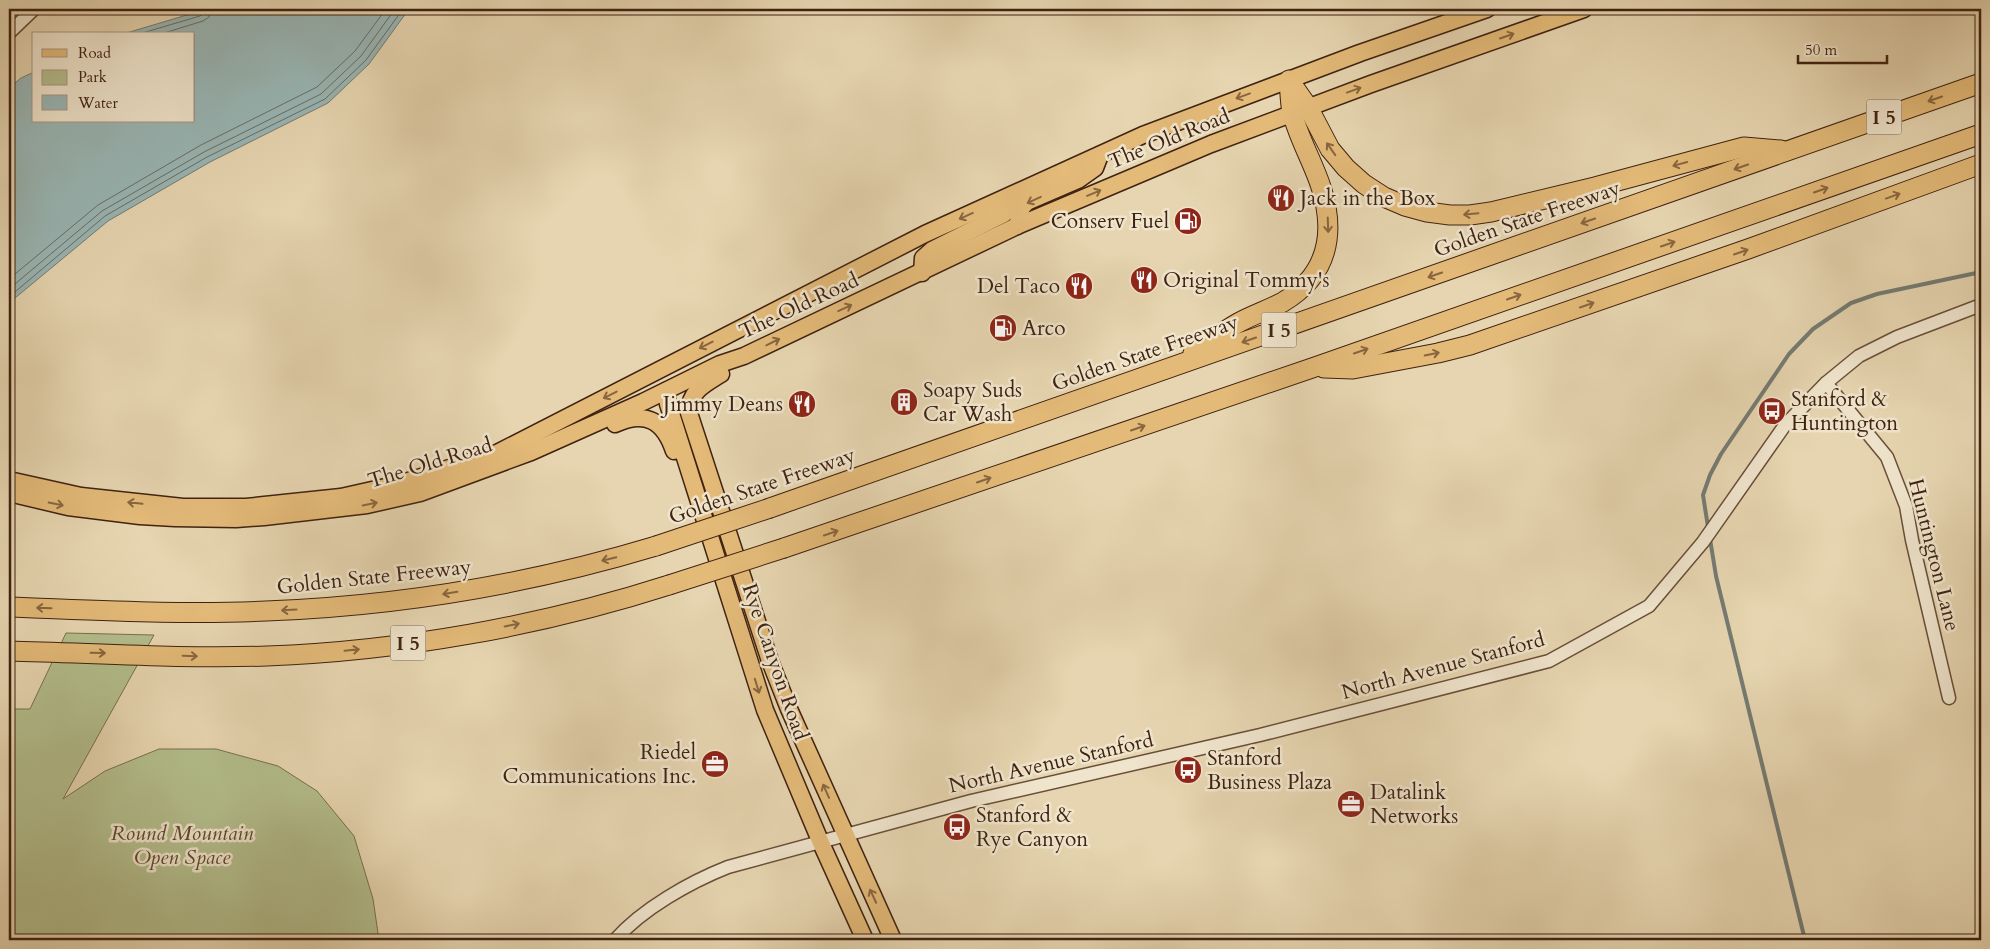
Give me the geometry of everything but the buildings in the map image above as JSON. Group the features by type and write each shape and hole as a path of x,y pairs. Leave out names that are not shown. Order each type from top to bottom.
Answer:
{"highway":[{"path":"1172,367 1239,322 1285,301 1301,289 1313,275 1323,258 1328,242 1329,224 1326,205 1300,110 1289,80"},
{"name":"Golden State Freeway","path":"9,607 164,612 264,611 408,600 519,580 617,558 770,508 1981,83"},
{"path":"1300,110 1346,168 1364,184 1384,197 1405,206 1427,212 1450,215 1491,212 1744,147 1788,151"},
{"name":"I 5","path":"9,651 264,656 365,649 455,636 632,597 784,548 1315,367 1981,134"},
{"path":"1315,367 1353,370 1438,353 1470,344 1748,249 1981,164"}],"main road":[{"name":"The Old Road","path":"204,512 340,497 399,484 497,453 925,234 1142,135 1360,53 1487,9"},
{"name":"The Old Road","path":"9,493 68,506 140,516 179,512 204,512 255,518 332,510 420,493 485,470 564,438 720,364 744,356 922,273 1017,226 1210,144 1584,9"},
{"path":"1017,226 1022,207 1027,202 1078,180 1095,168 1100,155"},
{"path":"922,273 923,258 932,250 1004,214 1010,207 1011,196"},
{"name":"Rye Canyon Road","path":"744,356 724,372 700,387 691,397 689,413 774,672 893,940"},
{"name":"Rye Canyon Road","path":"654,373 675,403 761,663 774,672"},
{"name":"Rye Canyon Road","path":"666,390 765,710 821,843 865,940"},
{"path":"420,493 446,489 532,460 620,422 636,418 653,421 663,428 670,438 696,514 735,611"},
{"name":"The Old Road","path":"9,480 81,496 179,512"}],"street":[{"path":"9,33 34,9"},
{"name":"North Avenue Stanford","path":"615,940 651,910 695,881 728,867 971,801 1260,736 1549,661 1649,606 1703,542 1785,425 1826,383 1858,356 1890,341 1981,305"},
{"name":"Huntington Lane","path":"1826,383 1887,457 1906,506 1912,540 1949,698"}],"green space":[{"name":"Round Mountain Open Space","path":"66,633 154,635 63,799 105,771 159,749 216,749 278,766 317,791 354,836 373,899 379,940 9,940 9,709 30,709"}],"water":[{"path":"207,9 409,9 369,64 328,103 210,162 108,221 9,303 9,88 21,78 32,73 32,122 195,122 195,32 130,32"}],"waterway":[{"path":"1708,527 1703,495 1710,475 1721,454 1789,354 1813,329 1851,303 1877,294 1981,272"},
{"path":"1710,539 1716,576 1805,940"}],"place":[{"name":"Jack in the Box","path":"1281,198"},
{"name":"Conserv Fuel","path":"1188,221"},
{"name":"Original Tommy's","path":"1144,280"},
{"name":"Del Taco","path":"1079,286"},
{"name":"Arco","path":"1003,328"},
{"name":"Soapy Suds Car Wash","path":"904,402"},
{"name":"Jimmy Deans","path":"802,404"},
{"name":"Stanford & Huntington","path":"1772,411"},
{"name":"Riedel Communications Inc.","path":"715,764"},
{"name":"Stanford Business Plaza","path":"1188,770"},
{"name":"Datalink Networks","path":"1351,804"},
{"name":"Stanford & Rye Canyon","path":"957,827"}]}
